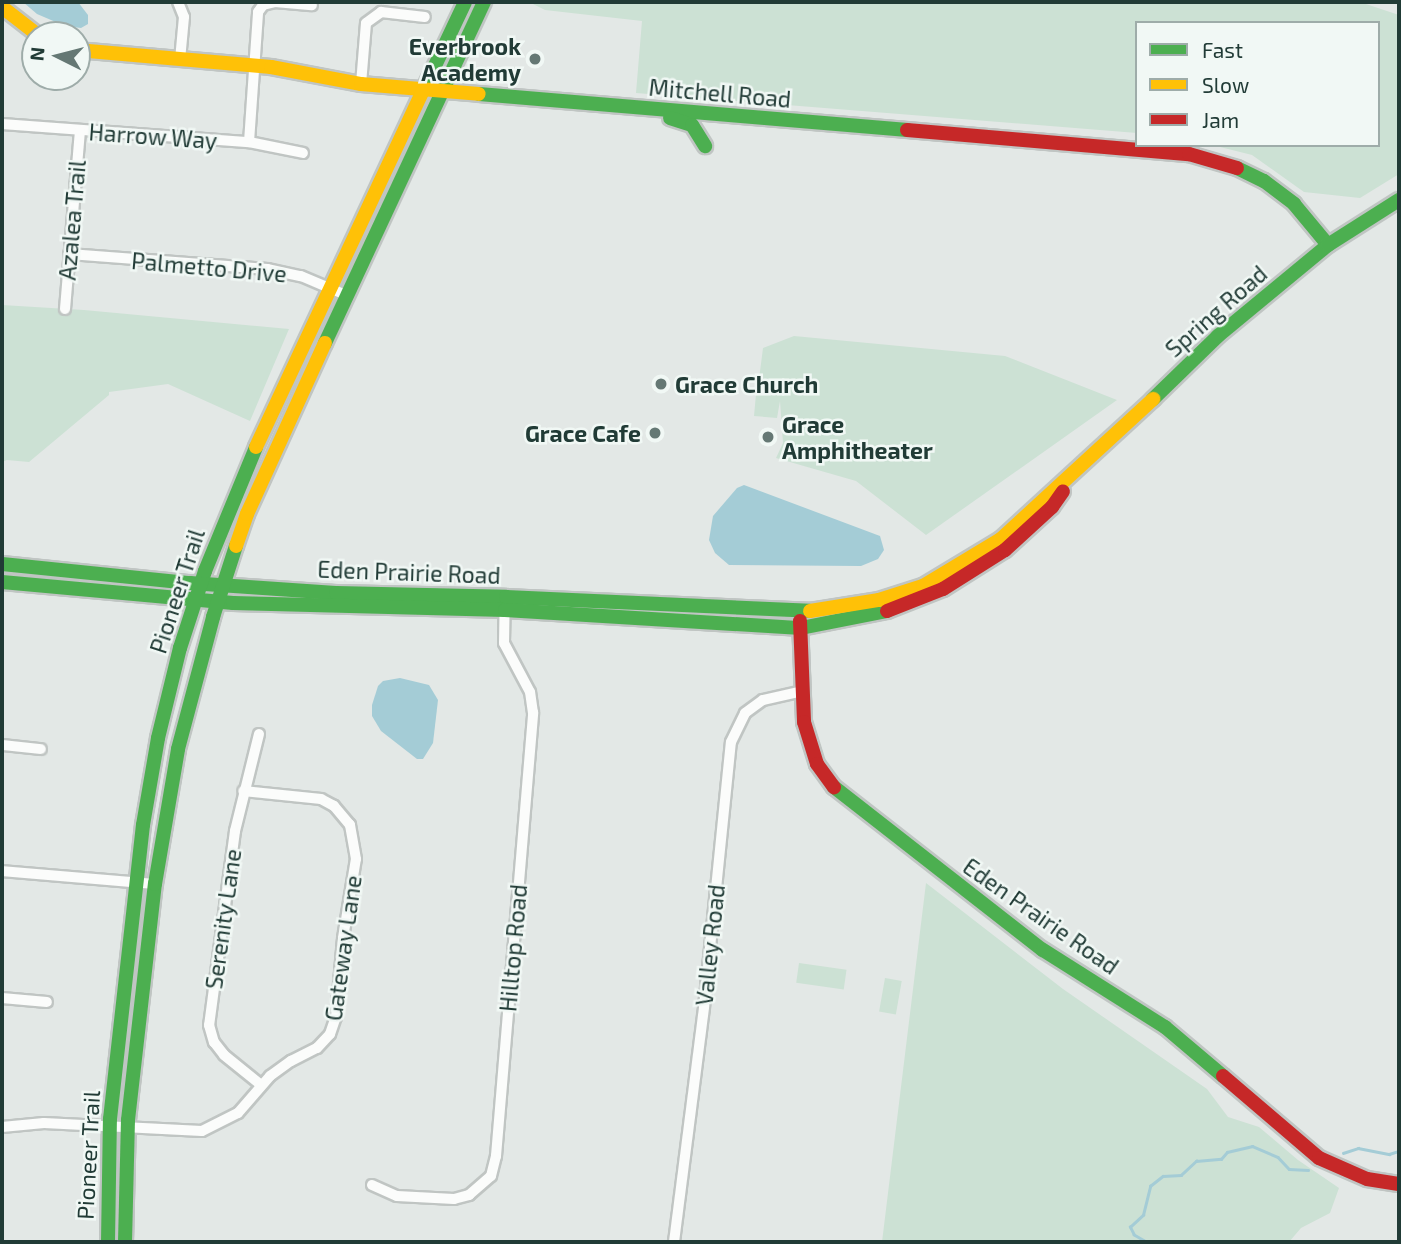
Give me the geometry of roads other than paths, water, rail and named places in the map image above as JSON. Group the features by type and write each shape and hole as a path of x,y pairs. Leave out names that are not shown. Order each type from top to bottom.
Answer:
{"main road":[{"name":"Pioneer Trail","path":"108,1242 110,1128 136,883 158,738 196,600 243,475 421,89 465,2"},
{"name":"Pioneer Trail","path":"125,1242 127,1129 155,884 181,736 217,602 261,480 484,2"},
{"path":"4,13 21,24"},
{"name":"Mitchell Road","path":"91,51 252,66 361,84 1189,154 1229,164 1264,181 1294,204 1328,245"},
{"path":"638,109 692,125 705,146"},
{"name":"Spring Road","path":"800,612 858,605 923,586 1001,539 1076,473 1218,336 1328,245 1399,200"},
{"name":"Spring Road","path":"801,628 859,618 906,606 964,578 1023,534 1052,507 1076,473"},
{"name":"Eden Prairie Road","path":"2,564 223,586 505,604 801,628"},
{"name":"Eden Prairie Road","path":"2,582 217,602 505,604 800,612 804,722 817,764 837,791 1043,950 1165,1027 1319,1157 1367,1179 1399,1184"}],"street":[{"path":"178,2 184,17 180,60"},
{"path":"249,142 256,20 263,5 275,2 312,5"},
{"path":"361,84 366,23 382,12 425,17"},
{"name":"Harrow Way","path":"2,124 249,142 303,153"},
{"name":"Azalea Trail","path":"65,309 80,131"},
{"name":"Palmetto Drive","path":"69,254 267,269 301,276 346,295"},
{"name":"Hilltop Road","path":"372,1185 397,1196 454,1199 469,1195 491,1176 496,1156 533,713 530,692 504,643 505,604"},
{"name":"Valley Road","path":"674,1242 704,1007 731,742 745,713 763,700 803,691"},
{"name":"Serenity Lane","path":"259,734 235,831 209,1025 214,1042 224,1055 261,1086"},
{"path":"2,745 41,749"},
{"name":"Gateway Lane","path":"2,1127 44,1123 192,1131 214,1127 239,1113 280,1068 324,1043 334,1025 356,848 350,825 342,813 321,799 243,791"},
{"path":"2,871 155,884"},
{"path":"2,998 47,1002"}],"water":[{"path":"23,2 78,2 88,15 88,21 53,21 37,14"},
{"path":"744,485 880,536 884,550 878,559 861,566 729,565 715,553 709,540 713,516 737,488"},
{"path":"400,678 429,685 438,700 433,743 423,759 417,759 381,731 372,716 372,705 378,686 383,681"}],"waterway":[{"path":"1146,1242 1134,1235 1130,1227 1143,1215 1150,1186 1163,1176 1181,1175 1196,1161 1221,1159 1227,1152 1252,1146 1278,1157 1289,1169 1308,1170"},
{"path":"1343,1153 1358,1148 1389,1154 1399,1151"}],"place":[{"name":"Everbrook Academy","path":"535,59"},
{"name":"Grace Church","path":"661,384"},
{"name":"Grace Cafe","path":"655,433"},
{"name":"Grace Amphitheater","path":"768,437"}]}
